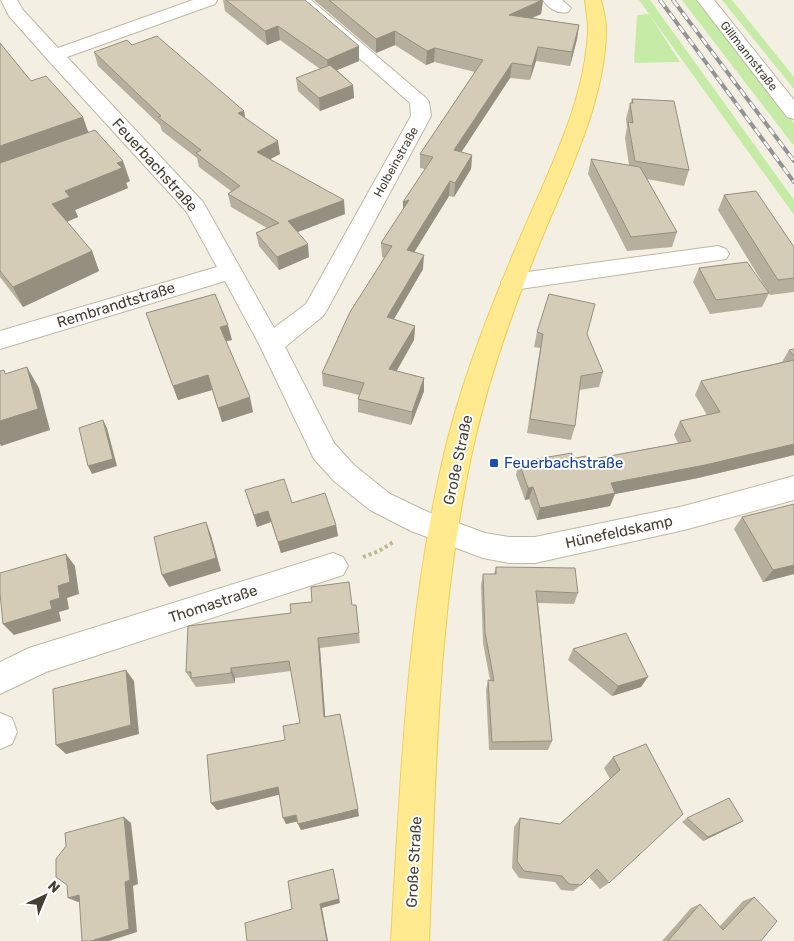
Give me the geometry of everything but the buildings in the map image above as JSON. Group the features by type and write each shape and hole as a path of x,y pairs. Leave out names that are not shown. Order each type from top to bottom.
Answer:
{"main road":[{"name":"Große Straße","path":"410,941 424,694 433,596 432,526 457,456 473,393 494,330 563,161 580,112 593,64 597,27 593,0"}],"street":[{"path":"54,56 209,0"},
{"name":"Holbeinstraße","path":"271,344 315,310 422,116 419,102 408,91 301,0"},
{"name":"Gillmannstraße","path":"704,0 794,113"},
{"name":"Feuerbachstraße","path":"8,9 54,56 117,137 195,207 271,344 324,451 344,473 380,502 432,526"},
{"path":"513,282 718,254"},
{"name":"Rembrandtstraße","path":"0,340 232,271"},
{"name":"Hünefeldskamp","path":"432,526 483,545 508,550 535,550 684,518 794,488"},
{"name":"Thomastraße","path":"0,678 40,659 333,566"}],"path":[{"path":"333,566 379,551 432,526"}],"green space":[{"path":"639,0 650,0 794,200 794,215"},
{"path":"682,0 697,0 794,123 794,146"},
{"path":"722,0 732,0 794,77 794,89"},
{"path":"649,14 680,62 634,63 637,15"}],"railway":[{"path":"660,0 794,182"},
{"path":"673,0 794,161"}],"place":[{"name":"Feuerbachstraße","path":"494,463"}]}
